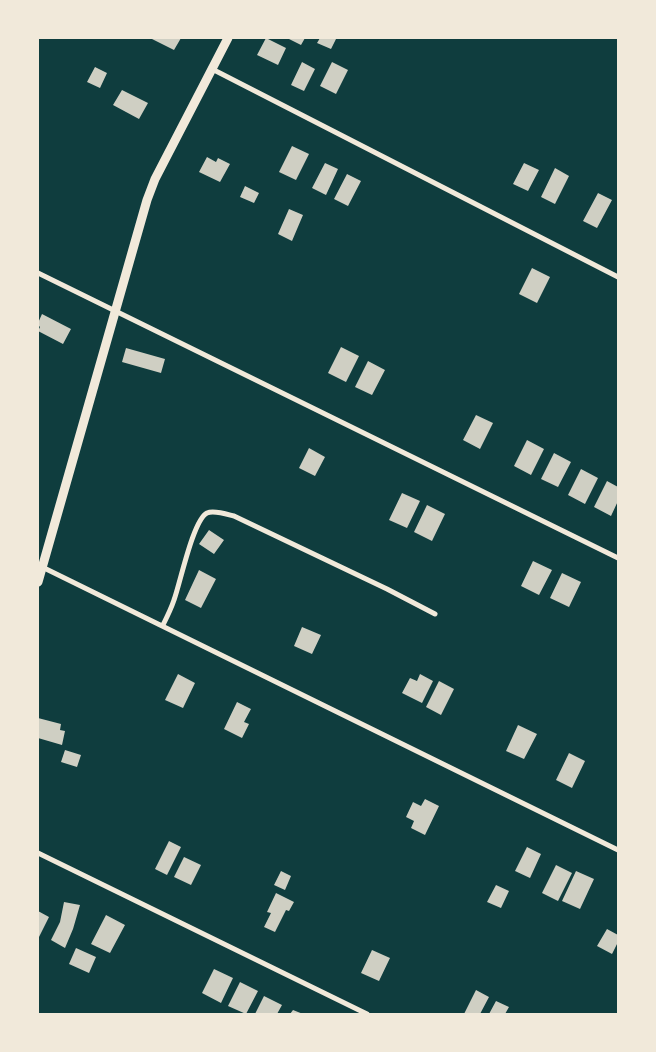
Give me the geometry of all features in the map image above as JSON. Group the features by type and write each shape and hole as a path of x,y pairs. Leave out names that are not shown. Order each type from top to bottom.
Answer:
{"street":[{"path":"38,582 40,566 147,200 155,179 228,38"},
{"path":"212,69 618,277"},
{"path":"38,273 618,558"},
{"path":"163,625 173,603 195,531 201,518 207,513 234,516 387,589 434,614"},
{"path":"40,566 618,850"},
{"path":"38,853 366,1014"}],"building":[{"path":"150,38 181,38 174,50"},
{"path":"266,38 286,48 278,65 257,55"},
{"path":"287,38 305,38 301,45"},
{"path":"320,38 336,39 331,49 317,43"},
{"path":"302,62 315,69 304,91 291,85"},
{"path":"332,62 348,70 336,94 320,86"},
{"path":"95,67 107,73 100,88 87,82"},
{"path":"122,90 148,103 139,119 113,105"},
{"path":"292,146 309,154 296,180 279,172"},
{"path":"207,157 216,162 218,158 230,164 220,182 199,172"},
{"path":"325,163 338,169 326,195 312,188"},
{"path":"524,163 539,170 528,191 513,184"},
{"path":"555,168 569,176 555,204 541,197"},
{"path":"347,174 361,181 348,206 334,199"},
{"path":"245,186 259,193 254,203 240,197"},
{"path":"598,193 612,200 597,228 583,221"},
{"path":"289,209 303,215 292,241 278,234"},
{"path":"532,268 550,277 537,303 519,294"},
{"path":"42,314 71,329 63,344 38,331 40,327 38,323"},
{"path":"341,347 359,356 346,382 328,373"},
{"path":"126,348 165,359 161,373 122,362"},
{"path":"368,361 385,370 372,395 355,387"},
{"path":"476,415 493,423 480,449 463,440"},
{"path":"527,440 544,449 531,475 514,466"},
{"path":"309,448 325,457 315,476 299,468"},
{"path":"554,453 571,462 558,487 541,479"},
{"path":"581,469 598,478 585,504 568,495"},
{"path":"607,481 618,487 618,501 611,516 594,507"},
{"path":"402,493 420,501 407,528 389,520"},
{"path":"427,505 445,514 432,541 414,532"},
{"path":"209,530 224,540 214,554 199,544"},
{"path":"533,561 552,570 539,595 521,586"},
{"path":"199,570 216,579 201,608 185,600"},
{"path":"562,573 581,582 569,607 550,598"},
{"path":"302,627 321,635 312,654 294,646"},
{"path":"178,674 195,683 183,708 165,700"},
{"path":"420,674 433,681 422,703 402,693 410,678 417,681"},
{"path":"439,681 454,689 441,715 426,707"},
{"path":"237,702 251,709 244,722 249,724 242,738 224,729"},
{"path":"38,718 61,724 60,730 65,731 62,745 38,738"},
{"path":"518,725 537,734 524,759 506,751"},
{"path":"65,750 81,755 77,767 61,762"},
{"path":"569,753 585,761 572,788 556,780"},
{"path":"425,799 439,806 425,835 411,828 414,821 406,817 413,802 421,806"},
{"path":"169,841 181,847 167,875 155,869"},
{"path":"527,847 541,854 530,878 515,871"},
{"path":"184,857 201,865 191,885 174,877"},
{"path":"556,865 572,873 558,901 542,893"},
{"path":"281,871 291,876 285,890 274,885"},
{"path":"576,871 594,879 580,909 562,901"},
{"path":"496,885 509,891 501,908 487,902"},
{"path":"276,893 294,902 289,911 286,910 275,932 264,927 271,913 267,912"},
{"path":"64,902 80,905 65,948 51,940 60,922"},
{"path":"38,911 49,917 38,939"},
{"path":"106,915 125,925 110,953 91,944"},
{"path":"607,929 618,935 618,942 612,954 597,946"},
{"path":"76,948 96,957 89,973 69,964"},
{"path":"372,950 390,958 379,981 361,973"},
{"path":"214,969 233,978 221,1003 202,993"},
{"path":"240,982 258,991 246,1014 228,1006"},
{"path":"476,990 489,997 480,1014 464,1014"},
{"path":"264,996 282,1005 277,1014 255,1014"},
{"path":"496,1001 509,1007 505,1014 489,1014"},
{"path":"293,1010 303,1014 290,1014"}]}
